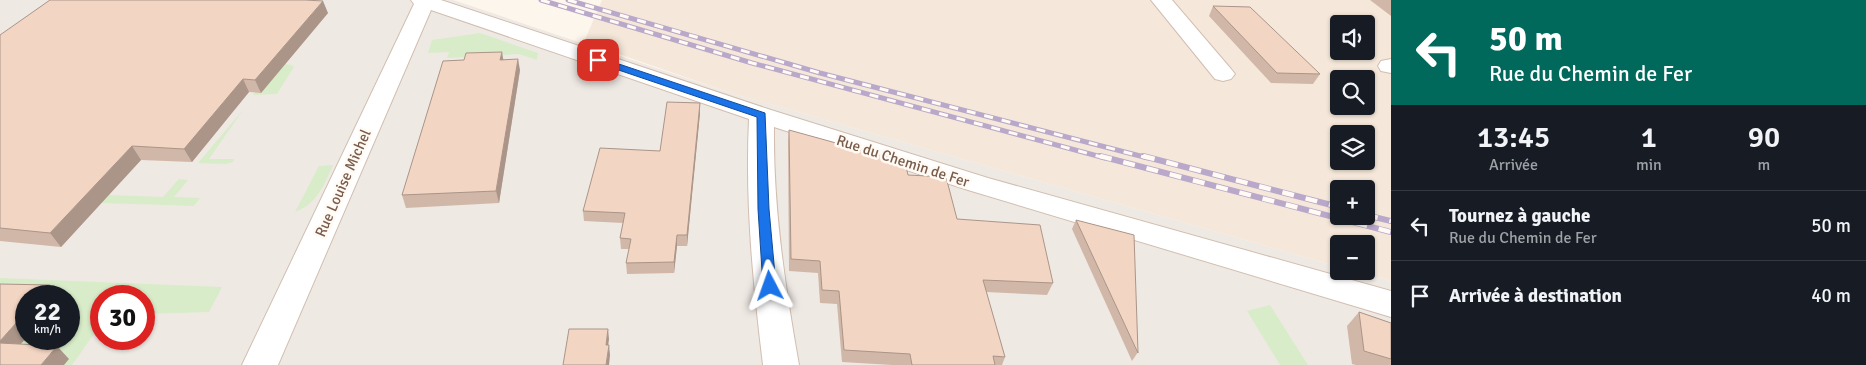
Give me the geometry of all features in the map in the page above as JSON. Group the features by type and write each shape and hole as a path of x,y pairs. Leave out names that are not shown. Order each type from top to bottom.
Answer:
{"street":[{"path":"1160,0 1223,74"},
{"name":"Rue du Chemin de Fer","path":"423,1 762,115 978,184 1391,304"},
{"name":"Rue Louise Michel","path":"260,365 423,1"},
{"path":"762,115 764,209 770,286 781,365"}],"shaded area":[{"path":"0,0 453,0 731,93 1330,264 1330,280 1375,280 1375,277 1391,281 1391,365 0,365"},
{"path":"602,0 1391,0 1391,281 1375,277 1375,235 1330,235 1330,264 731,93 584,42"}],"green space":[{"path":"480,33 538,53 537,60 519,54 447,58 449,52 428,53 432,40"},
{"path":"285,64 294,67 277,94 253,95"},
{"path":"243,110 209,159 234,159 233,162 226,164 198,163"},
{"path":"333,165 319,193 303,209 295,212 319,166"},
{"path":"179,179 188,180 174,197 200,198 194,206 101,203 109,195 163,197"},
{"path":"0,278 222,287 209,312 155,314 155,285 90,285 90,340 72,365 64,365 68,359 11,356 16,350 80,350 80,285 15,285 15,297 0,297"},
{"path":"1270,305 1308,365 1280,365 1247,311"}],"building":[{"path":"50,0 323,1 255,80 243,79 184,149 132,146 50,233 0,228 0,35"},
{"path":"1213,6 1250,7 1320,74 1277,73"},
{"path":"502,52 500,60 518,59 496,191 402,195 443,61 464,60 466,53"},
{"path":"667,102 700,103 687,235 677,235 674,262 626,263 631,239 620,238 625,213 583,211 600,148 660,151"},
{"path":"789,130 905,162 908,175 946,177 957,219 1040,225 1053,283 983,280 1005,357 993,356 995,365 912,365 910,354 844,350 839,291 822,290 820,261 791,259"},
{"path":"1076,220 1134,235 1138,353"},
{"path":"0,284 50,285 15,285 15,324 0,341"},
{"path":"1359,312 1391,323 1391,359 1364,351"},
{"path":"569,329 608,329 606,345 609,345 606,365 563,365"},
{"path":"0,343 15,344 15,350 54,350 41,365 0,365"}],"railway":[{"path":"541,0 752,63 1105,158"},
{"path":"568,0 820,73 1148,158"},
{"path":"1100,156 1391,232"},
{"path":"1143,156 1330,205"},
{"path":"1375,217 1391,221"}],"route":[{"path":"598,60 762,115 764,209 770,286"}]}
